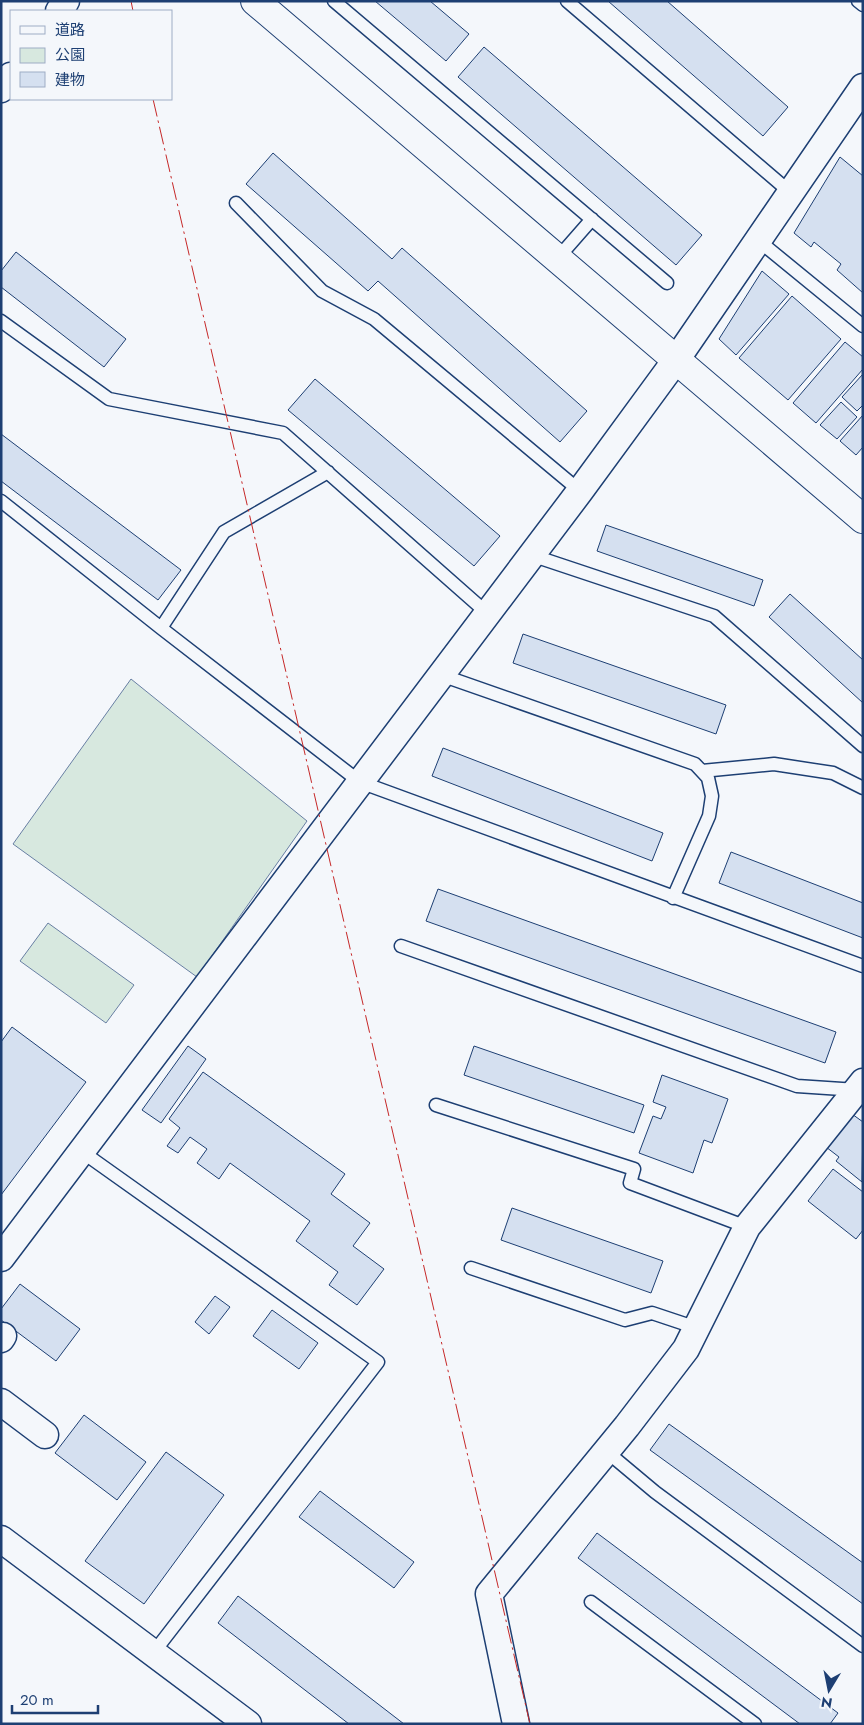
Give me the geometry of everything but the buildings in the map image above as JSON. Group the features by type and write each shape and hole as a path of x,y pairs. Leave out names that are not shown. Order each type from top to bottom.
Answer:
{"street":[{"path":"266,5 557,259 863,519"},
{"path":"1,89 10,77"},
{"path":"1,1258 580,491 676,360 863,87"},
{"path":"516,1724 489,1594 606,1451 686,1349 747,1227 860,1086"},
{"path":"1,1402 45,1435"},
{"path":"1,1538 248,1724"}],"lane":[{"path":"334,1 667,283"},
{"path":"567,1 791,193"},
{"path":"858,1 863,5"},
{"path":"236,203 322,291 374,319 580,491"},
{"path":"557,259 592,219"},
{"path":"759,240 863,326"},
{"path":"1,321 108,399 283,432 488,613"},
{"path":"161,628 224,532 328,472"},
{"path":"1,501 360,782 863,966"},
{"path":"531,555 714,616 863,746"},
{"path":"441,675 694,764 702,771 708,778 712,796 709,816 673,898"},
{"path":"702,771 774,764 833,773 863,788"},
{"path":"401,946 797,1086 860,1086"},
{"path":"436,1105 634,1170 630,1183 747,1227"},
{"path":"81,1151 378,1362 154,1652"},
{"path":"471,1268 625,1320 652,1313 697,1328"},
{"path":"606,1451 655,1492 863,1646"},
{"path":"592,1602 755,1724"}],"green space":[{"path":"131,679 307,821 197,977 13,844"},
{"path":"48,923 134,985 106,1023 20,961"}],"power":[{"path":"131,1 133,10"},
{"path":"153,100 530,1724"}]}
